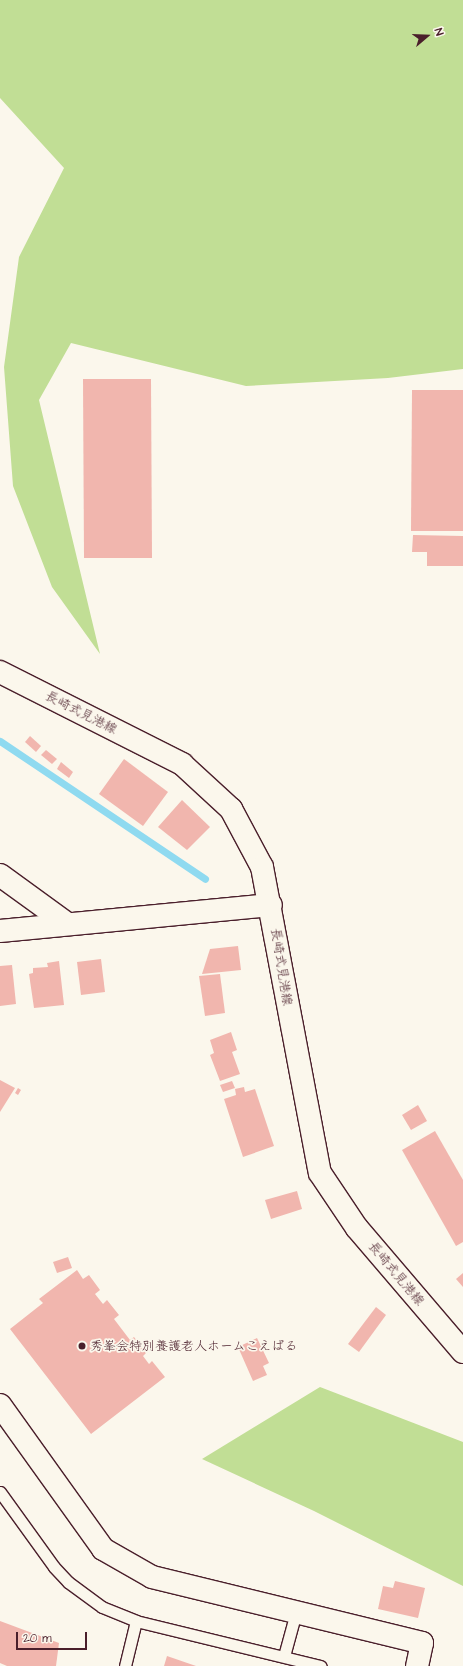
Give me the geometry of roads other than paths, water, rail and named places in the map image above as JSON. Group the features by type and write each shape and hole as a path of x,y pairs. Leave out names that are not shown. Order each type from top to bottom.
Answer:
{"street":[{"name":"長崎式見港線","path":"0,672 182,764 231,809 262,867 272,906 289,1019 320,1173 358,1228 463,1352"},
{"path":"0,875 66,923"},
{"path":"0,931 66,923 272,906"},
{"path":"0,1405 103,1549 152,1578 422,1643 416,1666"}],"lane":[{"path":"0,1492 45,1556 68,1582 102,1607 136,1622 322,1666"},
{"path":"284,1656 296,1612"},
{"path":"126,1666 136,1622"}],"waterway":[{"path":"0,741 205,879"}],"place":[{"name":"秀峯会特別養護老人ホームこえばる","path":"82,1346"}]}
